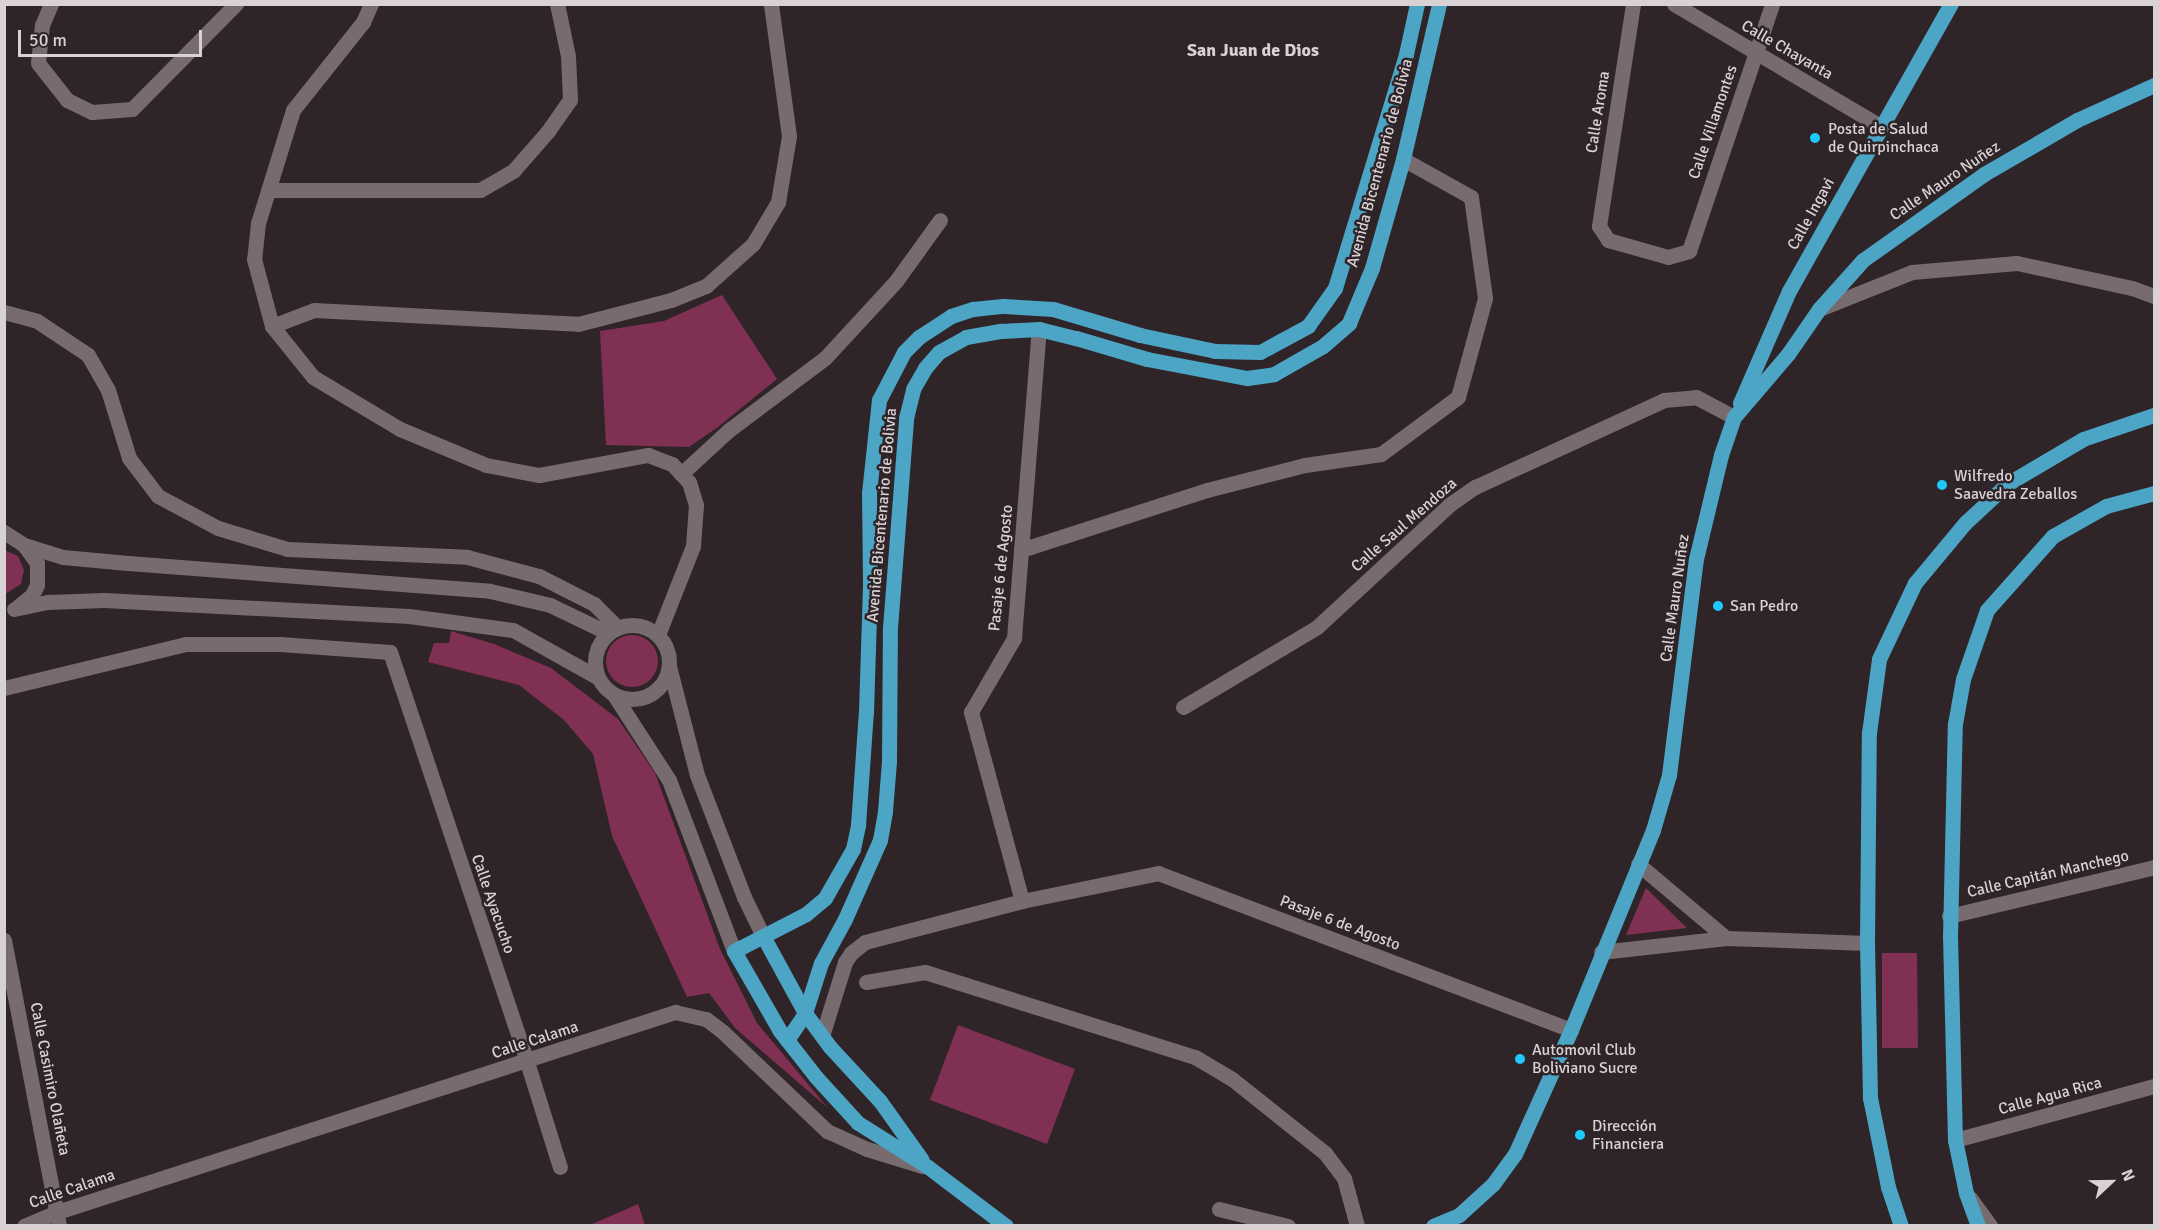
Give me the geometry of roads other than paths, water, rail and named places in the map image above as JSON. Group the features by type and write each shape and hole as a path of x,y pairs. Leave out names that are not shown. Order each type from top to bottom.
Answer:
{"main road":[{"name":"Avenida Bicentenario de Bolivia","path":"734,951 806,914 825,898 853,849 858,825 866,712 870,585 869,493 879,400 904,352 918,337 951,316 973,309 1004,306 1053,309 1140,334 1215,351 1260,352 1308,326 1335,288 1406,54 1417,4"},
{"name":"Avenida Bicentenario de Bolivia","path":"788,1040 805,1013 821,963 872,862 880,840 889,761 890,628 906,418 913,389 925,368 939,352 966,337 1039,329 1147,360 1247,378 1274,374 1323,346 1349,323 1372,268 1402,159 1439,4"},
{"name":"Calle Ingavi","path":"1734,417 1789,291 1951,4"},
{"name":"Calle Mauro Nuñez","path":"1433,1226 1459,1215 1493,1184 1515,1154 1571,1030 1601,952 1653,830 1669,775 1696,560 1720,455 1734,417 1788,354 1819,309 1863,260 1984,174 2077,120 2154,85"},
{"path":"1901,1226 1888,1187 1870,1098 1867,943 1869,733 1879,658 1915,583 1965,523 2007,484 2083,439 2154,415"},
{"path":"1977,1226 1966,1193 1955,1140 1949,916 1955,724 1963,679 1987,610 2053,536 2106,506 2154,493"},
{"path":"763,936 805,1013 822,1036 880,1101 928,1167"},
{"path":"734,951 788,1040 858,1123 928,1167"},
{"name":"Calle Calama","path":"928,1167 1006,1226"},
{"path":"965,1193 988,1226"}],"street":[{"path":"51,4 42,25 38,63 67,100 92,112 132,110 236,4"},
{"path":"371,4 363,22 293,110 258,223 254,259 272,326 313,377 400,429 486,465 539,475 648,455 672,464 689,482 696,506 693,546 658,635"},
{"path":"269,190 480,190 514,170 570,100 568,56 557,4"},
{"path":"272,326 314,310 578,324 671,300 706,286 753,244 778,202 789,136 771,4"},
{"name":"Calle Aroma","path":"1633,4 1599,226 1608,240 1668,257 1689,251"},
{"name":"Calle Chayanta","path":"1674,4 1882,127"},
{"name":"Calle Villamontes","path":"1689,251 1772,4"},
{"path":"1022,550 1207,489 1305,465 1381,454 1458,397 1485,298 1471,196 1402,159"},
{"path":"681,474 729,430 825,358 896,281 940,220"},
{"path":"1819,309 1912,272 2017,263 2132,288 2154,296"},
{"path":"4,312 37,321 88,355 108,390 129,458 152,489 158,496 218,528 287,549 467,557 538,576 594,604 613,630"},
{"name":"Pasaje 6 de Agosto","path":"1022,901 970,712 1014,638 1039,329"},
{"name":"Calle Saul Mendoza","path":"1183,706 1317,627 1449,505 1475,487 1664,400 1696,397 1734,417"},
{"path":"12,538 63,557 490,591 550,605 613,630 639,625 658,635 664,644 698,775 744,897 763,936"},
{"path":"9,610 24,603 37,585 37,563 12,538"},
{"path":"9,610 48,602 104,600 409,616 513,630 597,677 614,695 669,780 734,951"},
{"path":"597,677 595,653 613,630"},
{"name":"Calle Ayacucho","path":"4,688 186,644 280,644 390,652 560,1167"},
{"path":"614,695 625,699 649,695 658,688 669,666"},
{"path":"1638,864 1726,938"},
{"name":"Calle Capitán Manchego","path":"1949,916 2154,867"},
{"name":"Pasaje 6 de Agosto","path":"822,1036 845,962 858,946 917,927 1022,901 1158,873 1571,1030"},
{"path":"1601,952 1726,938 1867,943"},
{"name":"Calle Casimiro Olañeta","path":"4,940 58,1219"},
{"path":"866,982 925,972 1195,1057 1232,1079 1325,1153 1344,1178 1357,1226"},
{"name":"Calle Calama","path":"24,1226 58,1219 675,1012 706,1019 827,1131 867,1149 928,1167"},
{"name":"Calle Agua Rica","path":"1955,1140 2154,1086"},
{"path":"1966,1193 1990,1226"},
{"path":"1220,1209 1288,1226"}],"place":[{"name":"Posta de Salud de Quirpinchaca","path":"1815,138"},
{"name":"Wilfredo Saavedra Zeballos","path":"1942,485"},
{"name":"San Pedro","path":"1718,606"},
{"name":"Automovil Club Boliviano Sucre","path":"1520,1059"},
{"name":"Dirección Financiera","path":"1580,1135"}],"district":[{"name":"San Juan de Dios","path":"1253,50"}]}
